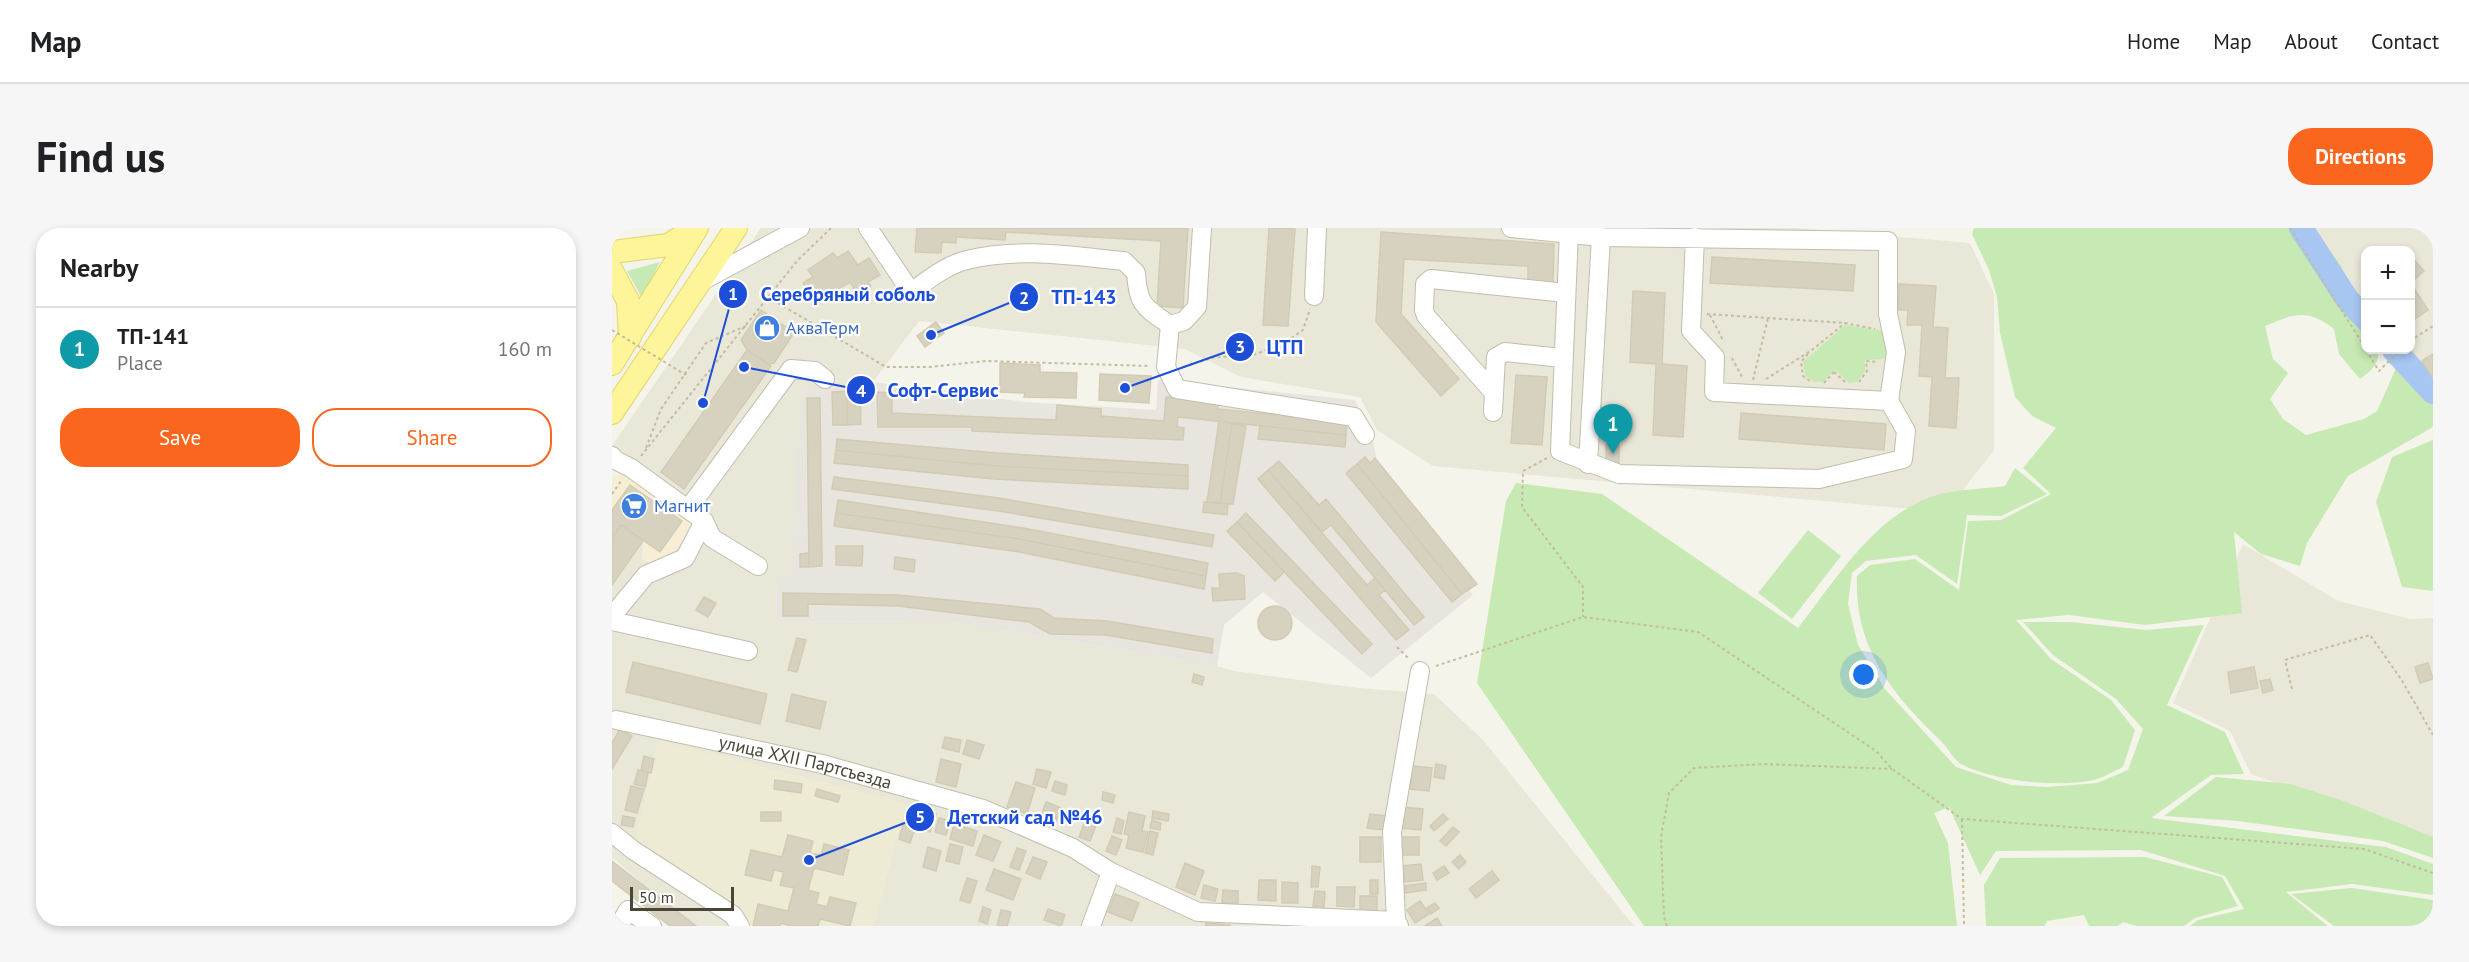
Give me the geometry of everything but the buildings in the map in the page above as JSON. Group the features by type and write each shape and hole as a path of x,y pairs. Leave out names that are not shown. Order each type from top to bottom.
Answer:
{"main road":[{"path":"612,252 668,244 696,228"},
{"path":"621,333 696,228"},
{"path":"612,412 736,228"},
{"path":"612,271 628,302 612,364"}],"street":[{"path":"702,281 800,228"},
{"path":"868,228 911,292 943,270 966,260 1025,253 1124,261 1136,273 1138,296 1151,312 1170,325"},
{"path":"1170,325 1184,321 1197,307 1202,228"},
{"path":"1314,296 1317,228"},
{"path":"1511,228 1569,231 1601,237 1888,241 1888,314 1896,352 1889,401 1906,431 1903,459 1819,479 1619,474 1588,464 1560,451 1562,358 1569,231"},
{"path":"1588,464 1601,237"},
{"path":"1695,237 1700,313 1691,331 1715,357 1714,392 1889,401"},
{"path":"1494,393 1426,316 1424,310 1425,284 1431,279 1566,292"},
{"path":"1170,325 1167,367 1177,389 1354,417 1365,435"},
{"path":"1492,412 1496,357 1504,352 1562,358"},
{"path":"687,509 791,369 815,371 825,379"},
{"path":"612,456 704,521 712,538 758,566"},
{"path":"612,616 645,575 685,558 704,521"},
{"path":"612,621 748,651"},
{"path":"1397,924 1392,832 1420,671"},
{"name":"улица XXII Партсъезда","path":"616,720 822,764 983,809 1073,848 1111,872 1198,912 1397,924"},
{"path":"612,833 633,850 733,915 740,926"},
{"path":"1091,926 1111,872"},
{"path":"619,926 628,910 652,926"}],"path":[{"path":"612,494 797,261 831,228"},
{"path":"2290,228 2361,341"},
{"path":"768,297 885,367 929,367 986,361 1182,368 1215,357 1250,356 1284,344 1303,330 1314,296"},
{"path":"1700,313 1845,323 1875,329"},
{"path":"1700,313 1725,344"},
{"path":"1752,383 1768,318"},
{"path":"1757,384 1812,350 1845,323"},
{"path":"644,453 661,409 706,343 748,325"},
{"path":"2415,338 2433,326"},
{"path":"621,333 686,375"},
{"path":"1812,350 1801,362 1803,376 1813,383"},
{"path":"1730,354 1746,384"},
{"path":"2369,354 2379,371 2395,354"},
{"path":"1857,383 1867,371 1866,361"},
{"path":"1823,383 1834,372 1849,384"},
{"path":"1560,451 1523,471 1522,507 1583,587 1583,617"},
{"path":"1420,671 1583,617 1698,632 1876,751 1892,769 1962,819 2364,849 2433,873"},
{"path":"2292,688 2285,660 2370,635 2401,679 2433,735"},
{"path":"1666,926 1661,837 1669,793 1694,768 1764,764 1892,769"},
{"path":"1962,819 1964,926"}],"shaded area":[{"path":"761,228 1796,228 1970,243 1994,294 1994,450 1946,512 1433,466 1377,430 1360,397 1241,377 1185,349 919,321 873,382 808,391 790,576 777,580 776,622 944,621 1217,666 1234,671 1359,688 1434,694 1483,740 1634,926 692,926 612,857 612,538 621,525 643,541 654,565 632,474 612,446"},
{"path":"2312,228 2433,228 2433,385 2397,366 2383,354 2415,354 2415,246 2361,246 2361,302 2346,289 2342,267"},
{"path":"1158,380 1355,400 1371,433 1379,468 1473,595 1371,678 1263,592 1224,625 1217,666 944,621 776,622 777,580 790,576 801,398 808,391 873,382 1026,402 1156,410"},
{"path":"632,474 694,525 669,560 654,565 642,559 643,541 621,526 612,538 612,480 615,475"},
{"path":"2243,544 2338,601 2410,619 2433,618 2433,839 2251,774 2230,731 2173,703"},
{"path":"658,740 906,803 874,926 733,926 633,850"}],"green space":[{"path":"1974,228 2312,228 2342,267 2346,289 2361,302 2361,354 2378,354 2378,359 2374,367 2360,379 2339,354 2334,329 2324,322 2300,315 2284,318 2265,326 2273,359 2288,373 2270,399 2283,419 2306,435 2364,419 2377,411 2397,366 2433,385 2433,427 2348,476 2307,543 2300,566 2261,554 2234,532 2242,613 2145,625 2069,615 2016,620 2051,659 2111,700 2135,730 2123,767 2094,780 2063,783 2027,782 1976,771 1960,763 1892,687 1869,647 1862,626 1857,576 1870,565 1915,559 1959,590 1968,521 2001,520 2051,494 2023,468 2056,428 2032,416 2015,397 2000,333 1997,297 1989,270 1972,234"},
{"path":"660,262 642,298 627,271"},
{"path":"1845,325 1883,331 1891,350 1884,359 1865,360 1865,371 1857,382 1849,383 1835,370 1823,382 1814,382 1805,375 1803,362"},
{"path":"2433,440 2433,591 2402,587 2376,502 2392,457"},
{"path":"2015,468 2047,494 2001,516 1967,515 1957,584 1916,555 1866,561 1852,573 1848,604 1858,645 1885,689 1956,767 2011,785 2047,787 2097,783 2128,770 2143,729 2116,699 2053,655 2023,622 2070,622 2146,630 2204,625 2167,705 2225,732 2244,774 2211,775 2151,818 2386,847 2433,864 2433,895 2352,884 2286,892 2328,926 2190,926 2198,920 2244,909 2225,876 2141,850 1996,851 1980,875 1949,807 1934,813 1948,843 1957,926 1644,926 1477,683 1506,501 1516,483 1602,494 1798,628 1860,549 1897,515 1918,502 1941,494 2005,486"},
{"path":"1808,530 1841,556 1792,619 1758,593"},
{"path":"2216,777 2290,784 2344,801 2433,837 2433,858 2383,841 2238,821 2164,816"},
{"path":"2145,857 2222,877 2238,906 2195,918 2184,926 2137,926 2123,922 2118,926 2089,926 2084,915 2047,921 2045,926 1986,926 1984,885 2000,858"},
{"path":"2352,888 2433,900 2433,926 2334,926 2291,894"}],"waterway":[{"path":"2301,228 2347,299 2361,314"},
{"path":"2398,354 2433,392"}],"place":[{"name":"АкваТерм","path":"767,328"},
{"name":"ТП-143","path":"931,335"},
{"name":"Софт-Сервис","path":"744,367"},
{"name":"ЦТП","path":"1125,388"},
{"name":"Серебряный соболь","path":"703,403"},
{"name":"ТП-141","path":"1613,454"},
{"name":"Магнит","path":"634,506"},
{"name":"Детский сад №46","path":"809,860"}]}
